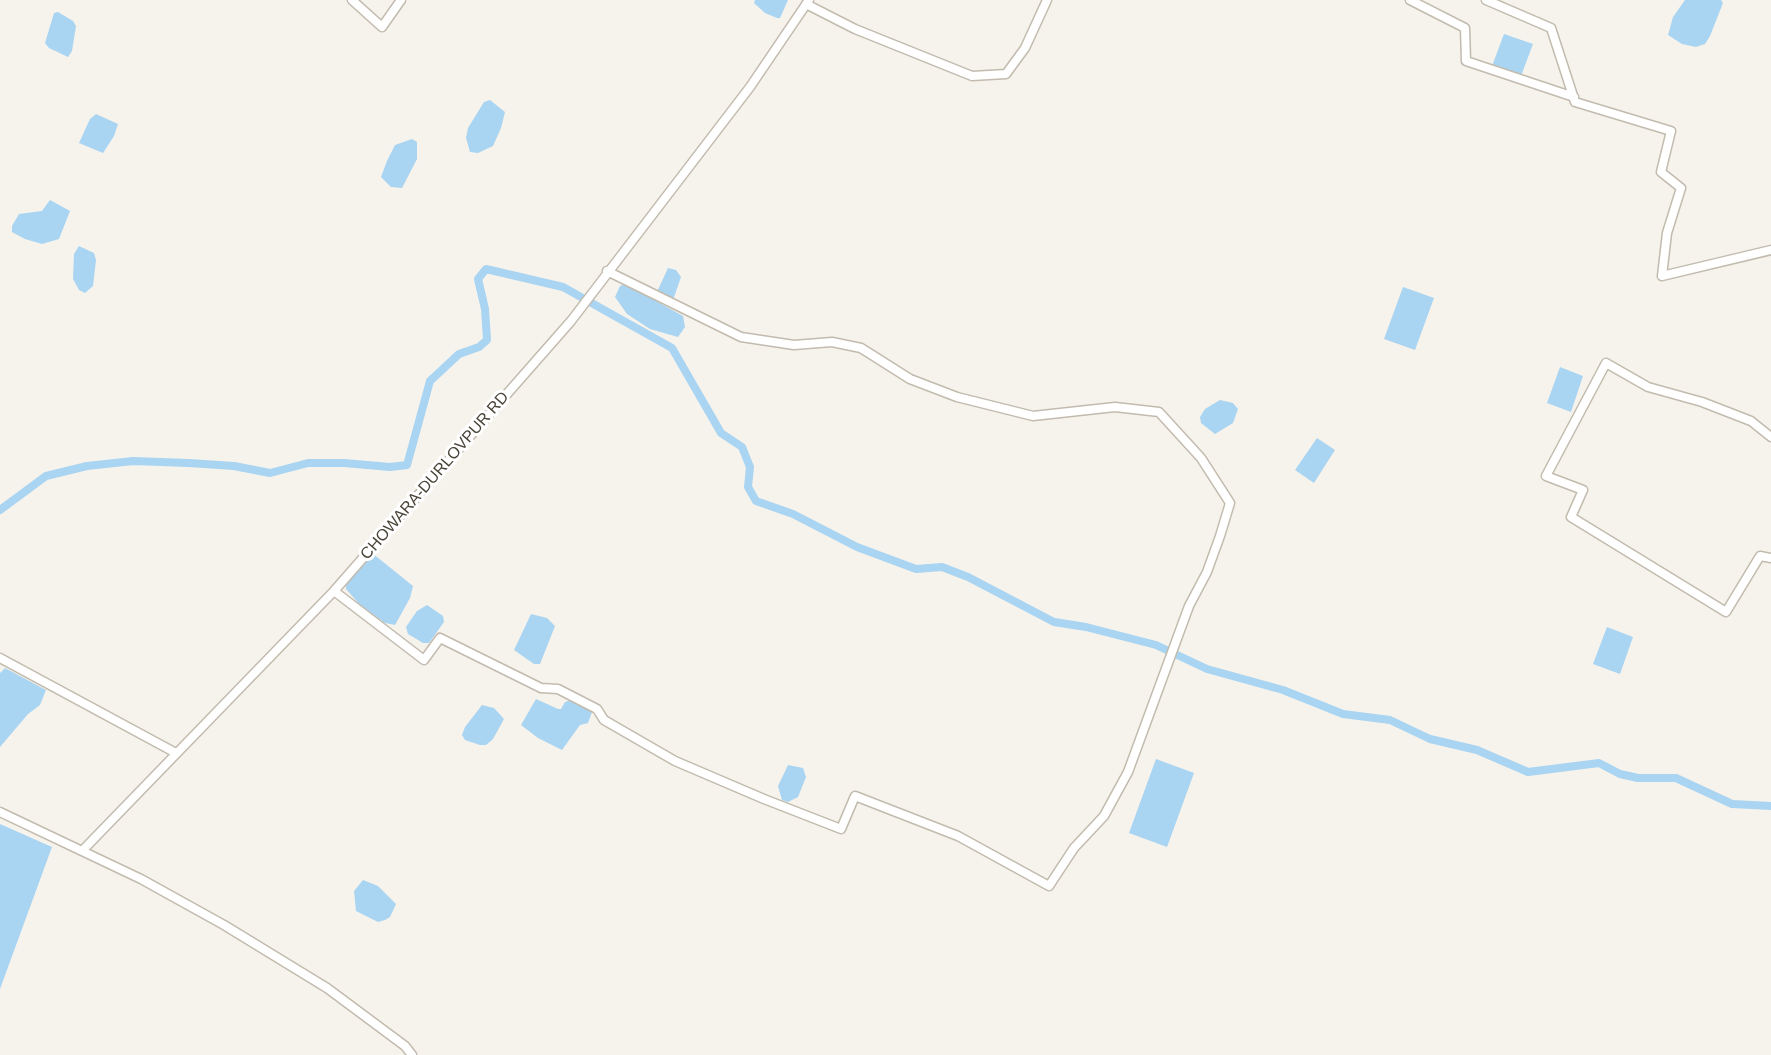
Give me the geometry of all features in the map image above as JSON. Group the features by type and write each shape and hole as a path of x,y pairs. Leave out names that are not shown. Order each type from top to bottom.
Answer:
{"street":[{"path":"352,0 382,27 401,0"},
{"path":"808,2 855,29 972,76 1006,74 1025,48 1047,0"},
{"path":"1410,0 1465,28 1466,61 1574,97"},
{"path":"1486,0 1551,28 1575,102 1671,130 1660,172 1681,188 1667,233 1662,276 1771,250"},
{"name":"CHOWARA-DURLOVPUR RD","path":"82,851 333,591 580,309 750,87 808,2"},
{"path":"333,591 424,660 440,638 541,688 558,689 597,710 604,720 675,761 764,800 841,829 855,796 958,836 1049,886 1074,848 1104,816 1128,772 1189,606 1207,572 1230,503 1201,458 1159,412 1115,407 1033,416 957,397 910,379 861,348 832,342 794,345 741,337 607,271"},
{"path":"1771,437 1751,421 1702,402 1648,387 1606,363 1546,476 1583,490 1571,517 1726,612 1760,556 1771,558"},
{"path":"0,658 56,691 176,753"},
{"path":"0,812 141,879 224,925 327,988 405,1046 412,1055"}],"water":[{"path":"755,0 788,0 780,18 777,18 765,13 754,3"},
{"path":"1685,0 1721,0 1723,3 1705,44 1696,47 1682,44 1668,35 1673,17"},
{"path":"58,12 73,21 76,26 72,51 68,57 49,48 45,43 54,13"},
{"path":"1504,34 1533,44 1521,76 1492,66"},
{"path":"490,100 505,112 501,128 493,146 478,153 470,152 466,138 468,128 484,102"},
{"path":"96,114 118,124 114,136 103,153 79,143 90,119"},
{"path":"412,139 417,142 417,159 402,188 391,187 381,177 387,161 395,145"},
{"path":"50,200 70,211 59,239 42,244 12,232 12,226 19,214 42,211"},
{"path":"79,246 94,253 96,260 93,286 85,293 79,290 73,279 74,254"},
{"path":"668,268 676,270 681,277 672,303 656,294"},
{"path":"625,284 683,316 685,327 678,337 650,329 627,314 615,297 620,286"},
{"path":"1403,287 1434,298 1415,350 1384,339"},
{"path":"1560,367 1583,376 1571,412 1547,403"},
{"path":"1220,400 1233,403 1238,409 1233,423 1215,434 1201,423 1200,417 1205,409"},
{"path":"1317,438 1335,450 1314,483 1295,470"},
{"path":"372,553 413,586 410,598 395,625 385,623 360,605 346,589 346,585"},
{"path":"427,605 443,616 444,622 429,643 423,643 408,634 406,627 417,611"},
{"path":"531,614 547,618 555,626 540,664 534,664 514,650"},
{"path":"1607,627 1633,637 1620,674 1593,664"},
{"path":"5,668 46,690 40,705 28,714 0,747 0,673"},
{"path":"536,699 558,709 571,700 588,707 592,712 588,723 580,725 562,750 538,738 521,725"},
{"path":"482,705 494,708 504,719 493,739 486,745 465,740 462,735 465,727"},
{"path":"1156,759 1194,773 1167,847 1129,833"},
{"path":"788,765 803,768 806,777 798,797 788,802 782,800 778,786"},
{"path":"0,824 52,847 0,989"},
{"path":"363,880 378,886 396,904 390,917 378,922 356,911 354,891"}],"waterway":[{"path":"0,510 46,476 87,466 133,461 189,463 234,466 270,473 308,463 390,467 407,465 430,381 459,354 479,347 487,340 485,309 478,279 486,269 563,287 672,348 721,433 742,447 750,467 748,487 756,501 793,514 857,547 916,569 942,567 968,577 1054,622 1086,627 1156,645 1207,669 1283,690 1343,714 1390,720 1430,739 1477,750 1528,772 1599,763 1620,774 1638,778 1676,778 1732,804 1771,806"}]}
